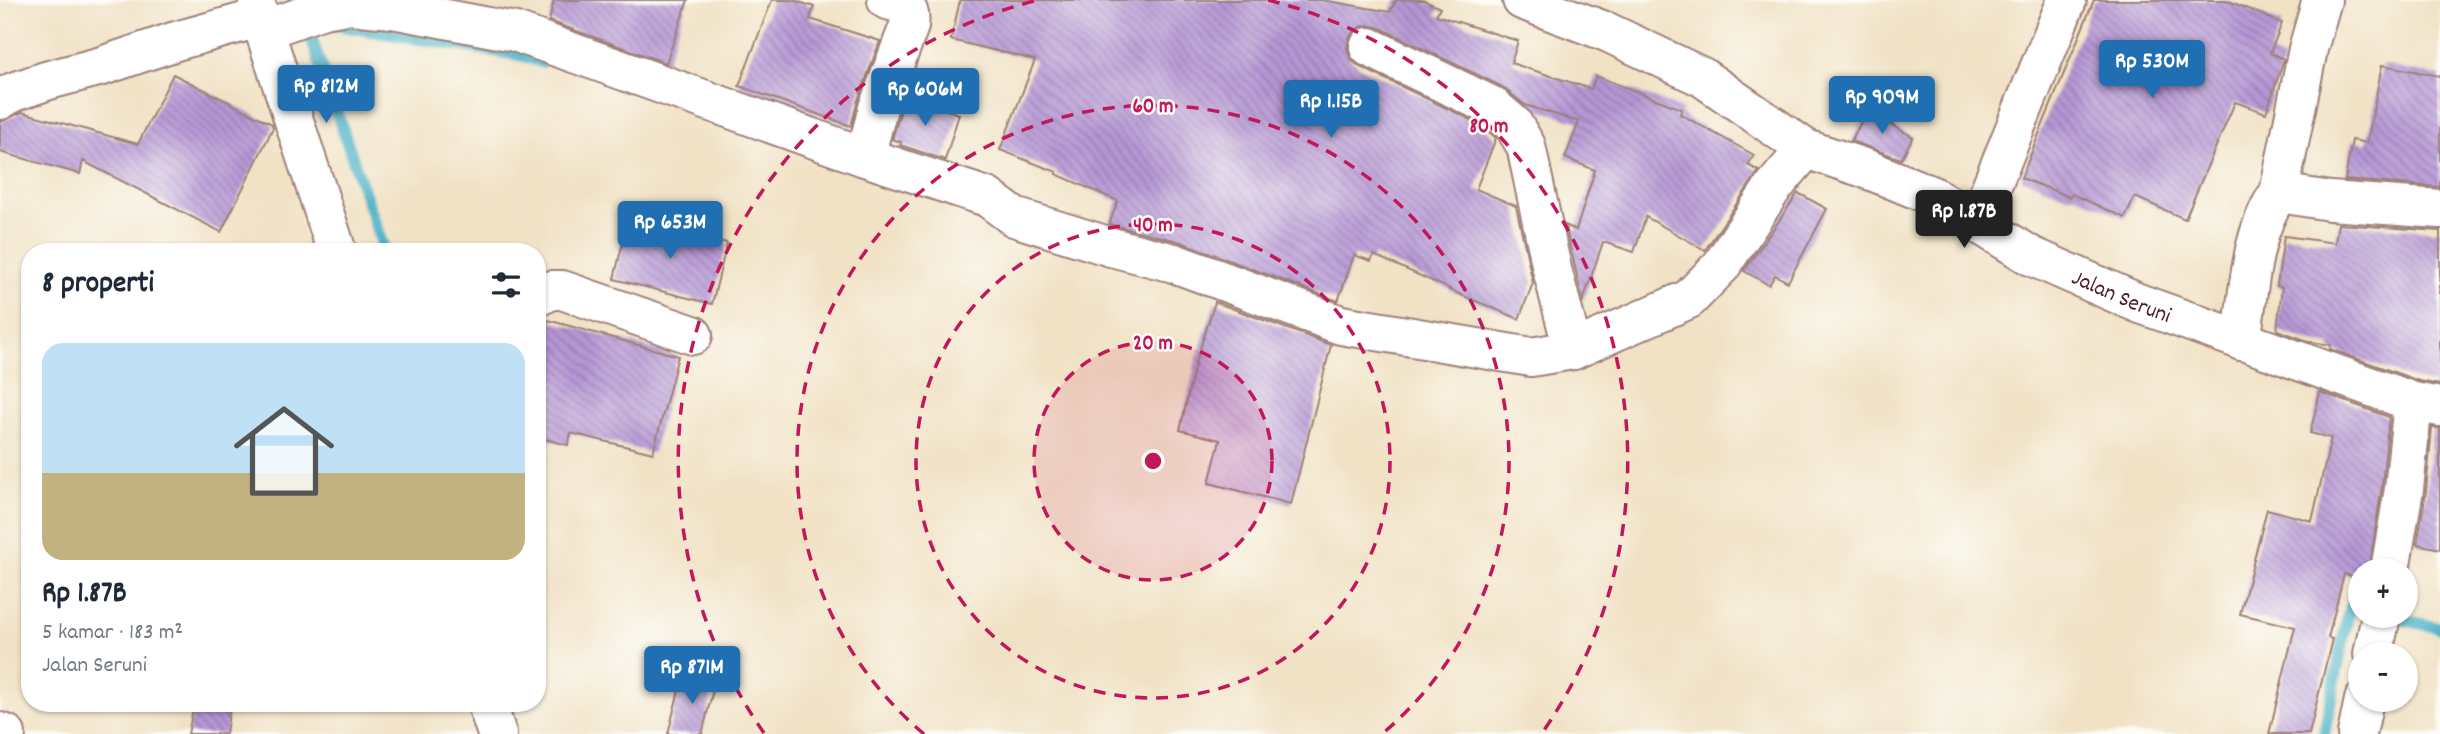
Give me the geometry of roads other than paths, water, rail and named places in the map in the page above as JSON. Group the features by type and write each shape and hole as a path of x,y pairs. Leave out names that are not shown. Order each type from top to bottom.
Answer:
{"street":[{"path":"865,157 878,108 911,16 904,4 887,0"},
{"name":"Jalan Seruni","path":"1522,0 1606,32 1702,76 1806,149 1867,169 1935,197 2031,256 2138,303 2426,405"},
{"path":"1977,222 2067,0"},
{"path":"2241,341 2260,229 2270,205 2279,193 2308,49 2322,0"},
{"path":"0,100 13,92 37,84 259,16 347,5 393,9 515,32 865,157 987,197 1014,217 1174,263 1341,325 1531,357 1573,350 1689,299 1721,266 1772,189 1806,149"},
{"path":"259,16 334,243"},
{"path":"1369,47 1492,106 1513,124 1526,146 1552,270 1573,350"},
{"path":"2279,193 2330,201 2440,209"},
{"path":"546,293 562,289 693,335"},
{"path":"2392,558 2404,489 2426,405"},
{"path":"490,712 497,734"},
{"path":"2357,734 2362,712"},
{"path":"0,732 6,734"}],"waterway":[{"path":"305,20 382,243"},
{"path":"323,23 524,56 542,62"},
{"path":"2324,734 2348,616"},
{"path":"2418,623 2440,628"}]}
